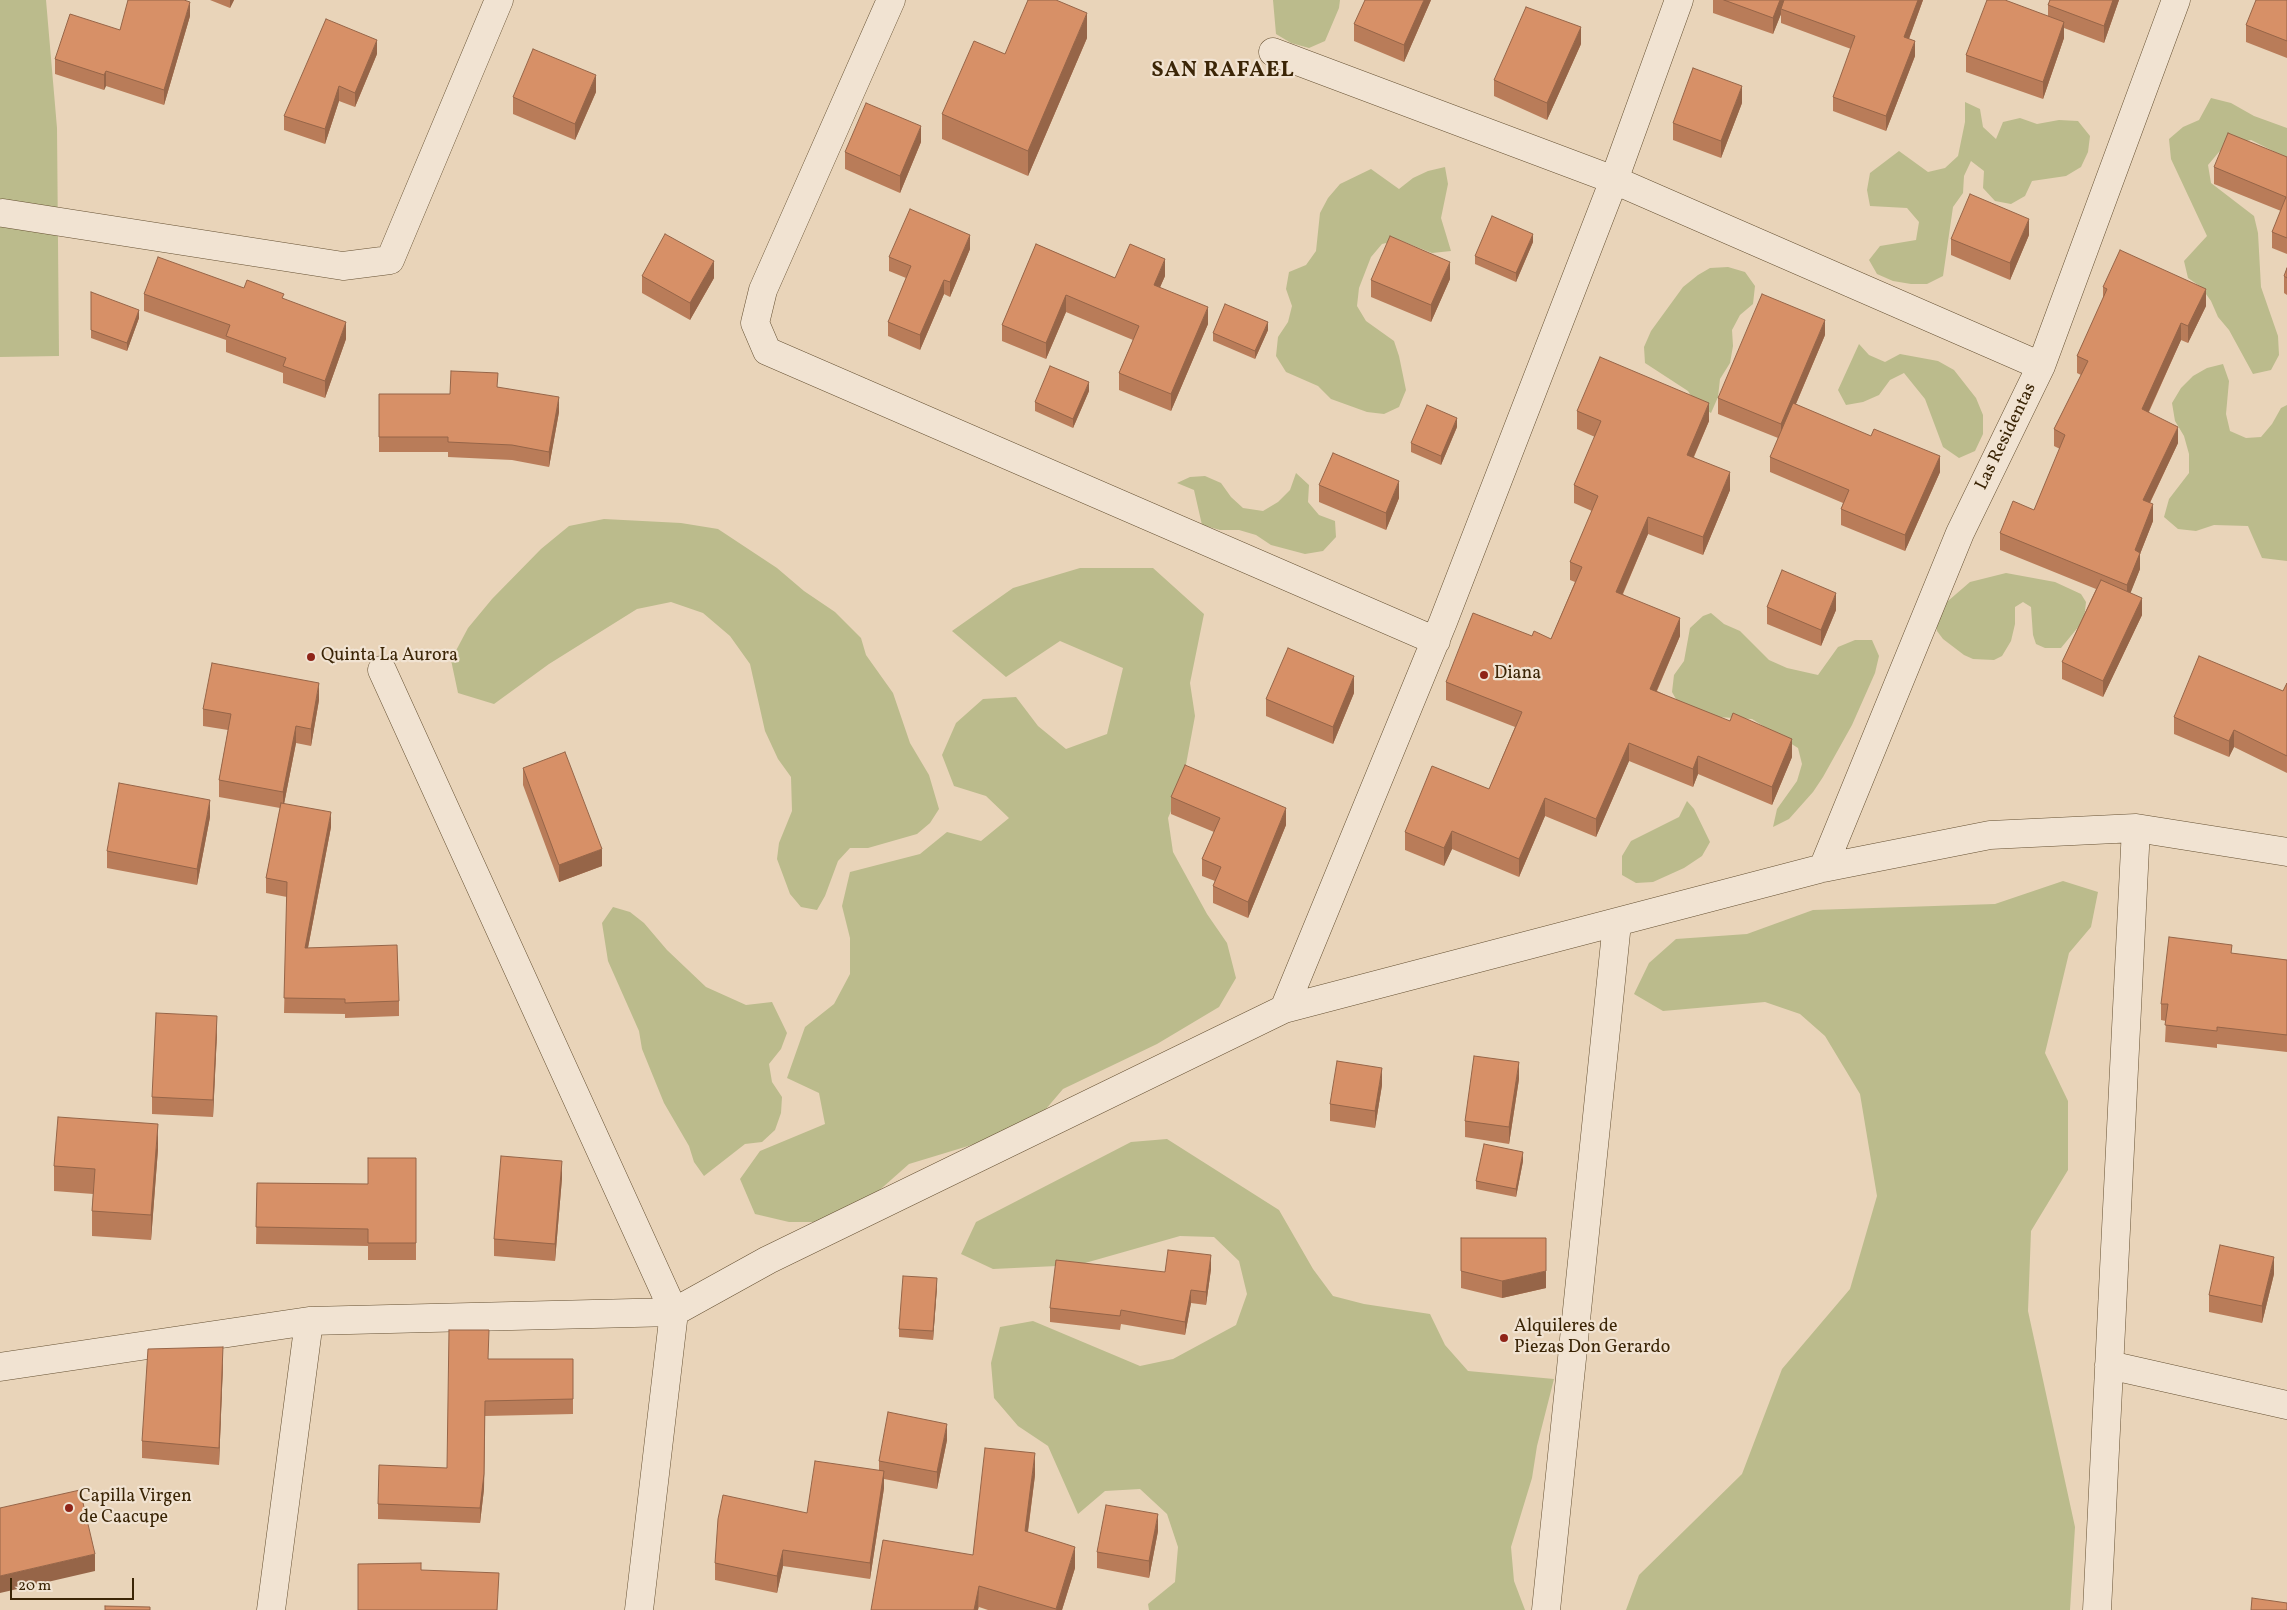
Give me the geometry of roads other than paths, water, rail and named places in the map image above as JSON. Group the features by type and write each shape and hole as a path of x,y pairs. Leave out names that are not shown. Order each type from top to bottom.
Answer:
{"street":[{"path":"3,213 343,266 390,260 499,0"},
{"path":"891,0 763,290 755,323 767,351 1436,641"},
{"path":"1284,1009 1436,641 1614,180 1679,0"},
{"name":"Las Residentas","path":"1823,868 1960,533 2041,366 2176,0"},
{"path":"1273,52 1614,180 2041,366"},
{"path":"382,670 674,1312 638,1610"},
{"path":"2097,1610 2136,828"},
{"path":"0,1367 309,1321 674,1312 768,1260 1284,1009 1823,868 1990,835 2136,828 2287,852"},
{"path":"1546,1610 1617,923"},
{"path":"272,1610 309,1321"},
{"path":"2109,1365 2287,1405"}],"place":[{"name":"Quinta La Aurora","path":"311,657"},
{"name":"Diana","path":"1484,675"},
{"name":"Alquileres de Piezas Don Gerardo","path":"1504,1338"},
{"name":"Capilla Virgen de Caacupe","path":"69,1508"}],"district":[{"name":"SAN RAFAEL","path":"1223,72"}]}
